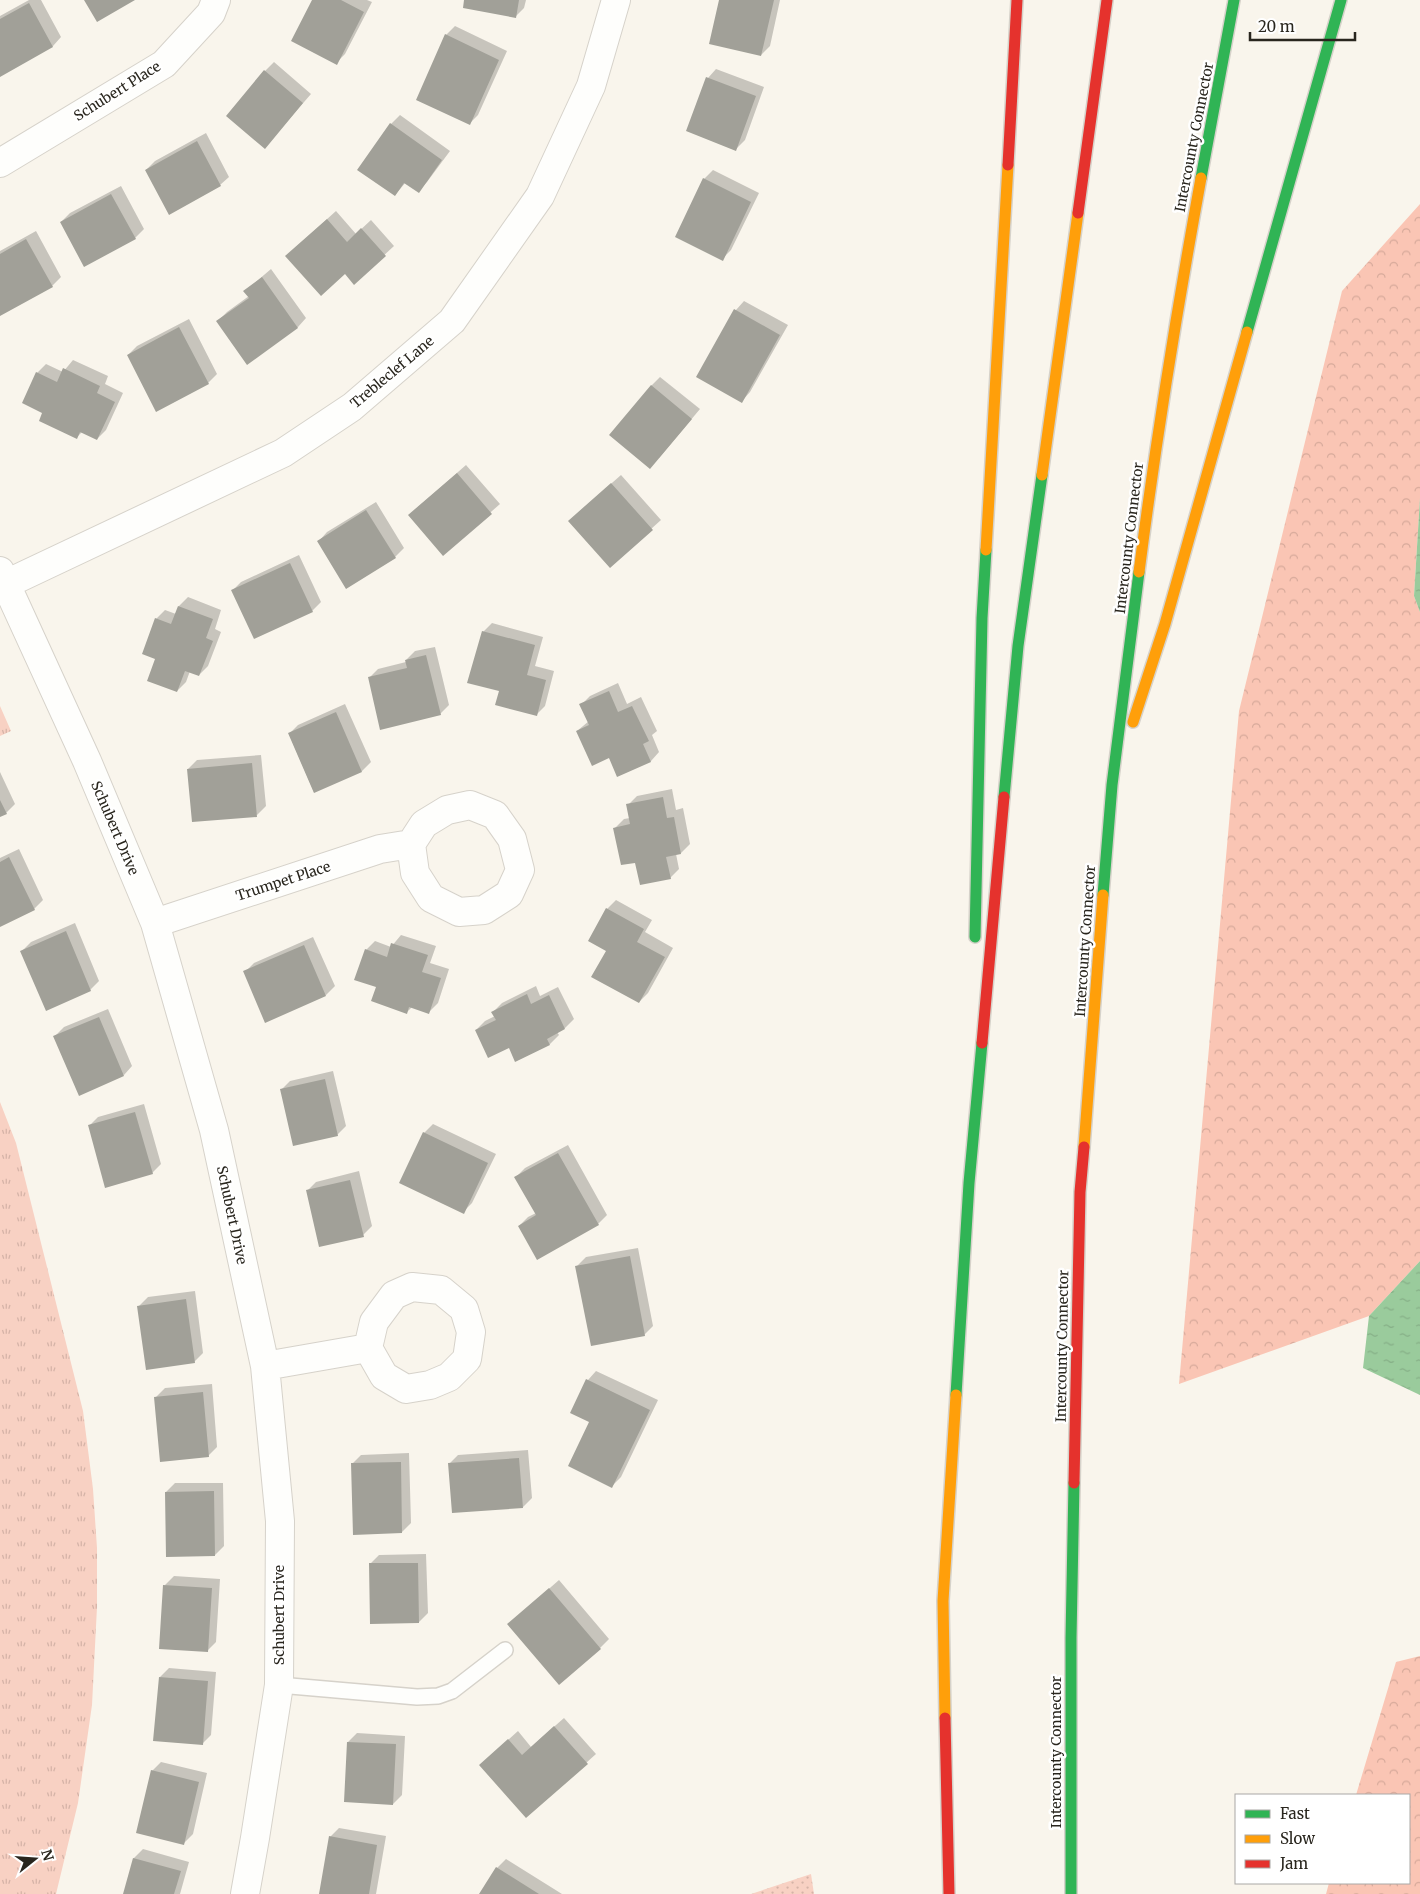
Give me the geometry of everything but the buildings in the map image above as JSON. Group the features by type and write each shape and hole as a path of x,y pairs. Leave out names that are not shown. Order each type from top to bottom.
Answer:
{"highway":[{"path":"975,945 982,618 1017,0"},
{"path":"949,1894 943,1601 969,1183 1018,646 1107,0"},
{"name":"Intercounty Connector","path":"1072,1894 1070,1638 1080,1192 1112,785 1154,457 1188,247 1234,0"},
{"path":"1112,785 1164,624 1341,0"},
{"path":"969,1183 973,1014"}],"street":[{"name":"Schubert Place","path":"0,163 164,64 211,13 216,0"},
{"name":"Trebleclef Lane","path":"3,577 283,453 352,407 452,321 540,196 591,86 616,0"},
{"name":"Schubert Drive","path":"3,577 87,761 155,923 214,1130 265,1366 280,1521 279,1685 256,1838 245,1894"},
{"name":"Trumpet Place","path":"155,923 380,849 412,844"},
{"path":"265,1366 368,1348"}],"lane":[{"path":"279,1685 417,1697 438,1696 452,1691 505,1650"}],"green space":[{"path":"1420,204 1420,498 1414,596 1420,612 1420,1261 1369,1316 1179,1384 1239,711 1342,291"},
{"path":"0,706 11,731 0,736"},
{"path":"0,1102 16,1143 83,1411 93,1489 97,1548 97,1607 92,1705 78,1803 56,1894 0,1894"},
{"path":"1420,1656 1420,1894 1326,1894 1329,1884 1410,1884 1410,1794 1356,1794 1396,1662"},
{"path":"811,1874 814,1894 751,1894"}],"water":[{"path":"1420,498 1420,612 1414,596"},
{"path":"1420,1261 1420,1395 1363,1368 1369,1316"}],"traffic: fast":[{"path":"1201,178 1234,0"},
{"path":"1247,332 1341,0"},
{"path":"1004,797 1018,646 1042,475"},
{"path":"975,937 982,618 986,550"},
{"path":"1103,895 1112,785 1139,572"},
{"path":"956,1395 969,1183 982,1043"},
{"path":"1071,1894 1071,1638 1074,1483"}],"traffic: slow":[{"path":"986,550 1008,165"},
{"path":"1139,572 1167,375 1201,178"},
{"path":"1042,475 1078,213"},
{"path":"1133,722 1165,624 1247,332"},
{"path":"1084,1147 1103,895"},
{"path":"945,1718 943,1601 956,1395"}],"traffic: jam":[{"path":"1008,165 1017,0"},
{"path":"1078,213 1107,0"},
{"path":"982,1043 1004,797"},
{"path":"1074,1483 1080,1192 1084,1147"},
{"path":"945,1718 949,1894"}]}
